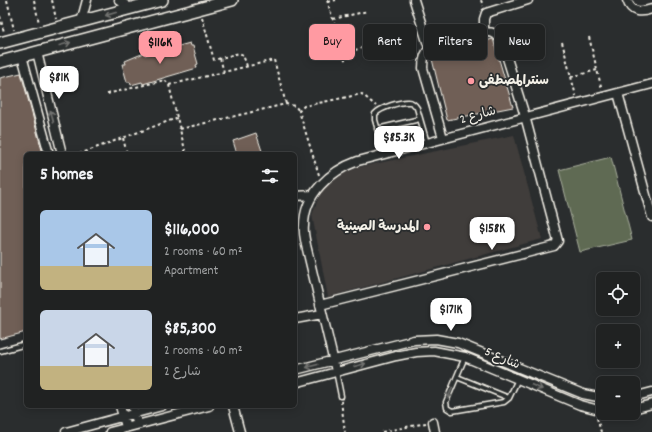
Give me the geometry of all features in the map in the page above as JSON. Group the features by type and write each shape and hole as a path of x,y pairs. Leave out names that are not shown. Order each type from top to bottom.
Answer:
{"main road":[{"path":"7,41 162,0"},
{"path":"0,62 232,0"}],"street":[{"path":"80,22 87,0"},
{"path":"119,0 130,8"},
{"path":"414,0 424,32"},
{"path":"484,24 486,13 494,9 528,0"},
{"path":"626,0 628,6 635,11 644,12 652,10"},
{"path":"320,305 554,246 558,241 526,116 499,37 493,33 487,32"},
{"path":"37,52 62,152"},
{"path":"22,56 48,152"},
{"path":"424,56 423,68 443,138"},
{"name":"شارع 2","path":"336,372 320,305 304,226 306,208 312,195 321,184 344,166 443,138 652,84"},
{"path":"618,93 652,217"},
{"path":"297,196 312,195"},
{"path":"297,319 322,314"},
{"name":"شارع 5","path":"297,369 414,340 436,339 458,343 584,394 596,397"},
{"name":"شارع 5","path":"297,382 416,352 434,351 465,357 580,405 596,409"},
{"path":"640,395 652,392"},
{"path":"640,407 652,404"},
{"path":"121,408 126,427"},
{"path":"66,432 123,416 134,410 148,408"},
{"path":"110,432 201,408"},
{"path":"234,408 240,432"},
{"path":"134,410 138,424"},
{"path":"432,422 435,432"}],"lane":[{"path":"385,154 377,129 375,114 379,109 408,101 414,103 417,108 427,143"},
{"path":"377,129 420,119"},
{"path":"0,351 24,345"},
{"path":"465,357 446,402 447,408 452,411 498,404 509,398 518,379"},
{"path":"336,372 341,396"},
{"path":"456,377 509,398"}],"path":[{"path":"7,0 7,41"},
{"path":"34,0 41,32"},
{"path":"52,0 58,28"},
{"path":"334,24 328,1 336,0"},
{"path":"200,8 214,60 239,53 243,55 247,66"},
{"path":"333,19 368,11"},
{"path":"0,16 7,41"},
{"path":"589,37 604,96"},
{"path":"562,42 577,103"},
{"path":"220,58 224,72"},
{"path":"169,85 274,60 286,104"},
{"path":"571,77 597,70"},
{"path":"107,94 165,80 169,85 186,152"},
{"path":"300,111 304,106 311,103 362,94 379,109"},
{"path":"180,129 286,104 295,106 300,111 321,184"},
{"path":"88,152 177,118"},
{"path":"123,138 126,152"},
{"path":"341,396 345,432"},
{"path":"600,420 601,432"},
{"path":"382,432 432,422"}],"shaded area":[{"name":"المدرسة الصينية","path":"514,135 542,239 328,297 312,215 320,194 327,183 337,176 359,167"}],"green space":[{"path":"611,157 632,240 580,252 559,170"}],"building":[{"name":"سنترالمصطفى","path":"493,39 495,46 495,60 499,60 513,107 447,120 432,60 487,60 487,41"},
{"path":"190,43 191,46 193,46 198,64 196,65 197,68 143,84 142,82 131,85 130,82 127,82 122,64 126,64 125,61 144,53 145,55"},
{"path":"21,73 42,152 24,152 24,333 0,339 0,78"},
{"path":"256,133 262,152 236,152 233,141"}],"place":[{"name":"سنترالمصطفى","path":"471,81"},
{"name":"المدرسة الصينية","path":"427,227"}]}
